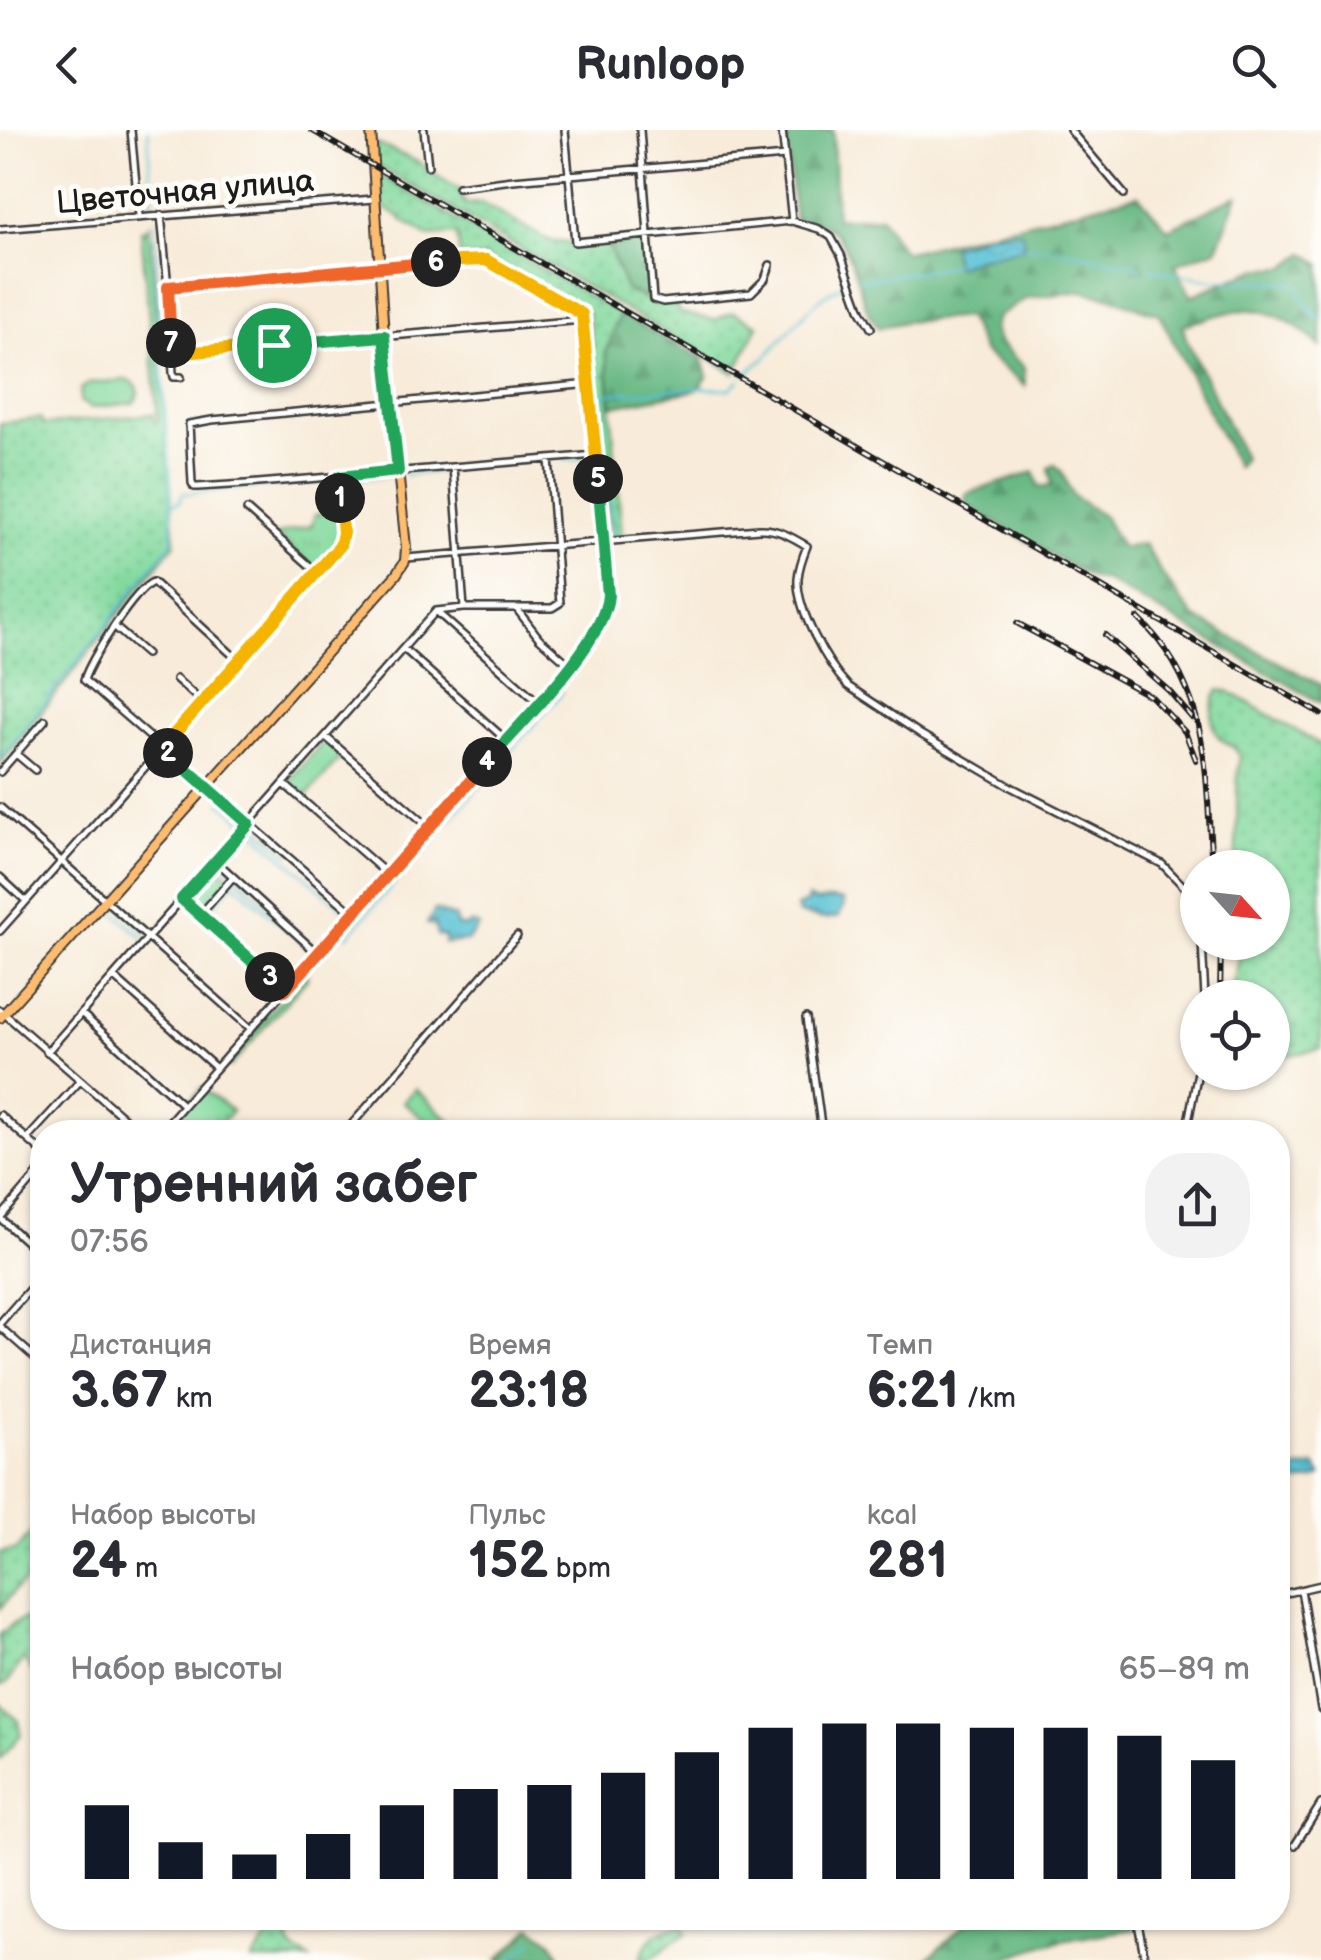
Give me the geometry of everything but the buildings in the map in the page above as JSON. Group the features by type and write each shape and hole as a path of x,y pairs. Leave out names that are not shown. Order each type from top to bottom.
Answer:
{"main road":[{"path":"1,1014 399,572 406,558 378,267 370,130"}],"street":[{"path":"131,130 139,216"},
{"path":"424,130 428,166"},
{"path":"565,130 575,242 792,221 819,229 835,242 871,328"},
{"path":"640,130 653,299 663,302 751,293 765,279 770,265"},
{"path":"782,130 792,221"},
{"path":"1070,130 1124,194"},
{"path":"458,187 785,156"},
{"name":"Цветочная улица","path":"0,229 374,199"},
{"path":"160,214 174,377 182,377"},
{"path":"168,287 486,260 583,317"},
{"path":"172,354 583,317"},
{"path":"170,1120 583,652 608,605 583,317"},
{"path":"590,384 189,424 192,483 198,487 596,455"},
{"path":"47,1052 436,611 557,606 560,599 549,459"},
{"path":"453,467 464,608"},
{"path":"0,931 318,574 343,541 339,477"},
{"path":"248,510 318,574"},
{"path":"406,558 770,528 807,546 798,578 799,597 810,626 848,686 997,779 1162,864 1180,882"},
{"path":"239,661 153,582 144,586 114,627 84,680 354,914"},
{"path":"516,608 539,638 571,666"},
{"path":"436,611 539,703"},
{"path":"114,627 146,654"},
{"path":"403,649 506,740"},
{"path":"176,678 202,702"},
{"path":"0,772 45,720"},
{"path":"326,737 430,828"},
{"path":"16,754 35,770"},
{"path":"284,784 388,875"},
{"path":"0,806 251,1029"},
{"path":"216,861 318,954"},
{"path":"0,877 26,901"},
{"path":"200,915 233,877"},
{"path":"182,899 285,991"},
{"path":"355,1120 516,936"},
{"path":"114,976 216,1068"},
{"path":"82,1013 183,1105"},
{"path":"1,1014 126,1120"},
{"path":"806,1018 820,1120"},
{"path":"44,1120 80,1081"},
{"path":"1188,1120 1194,1090"},
{"path":"1,1118 30,1141"},
{"path":"27,1138 30,1135"},
{"path":"30,1182 0,1218 30,1245"},
{"path":"30,1289 0,1325 30,1353"},
{"path":"1290,1592 1321,1585"},
{"path":"1301,1590 1321,1709"},
{"path":"1295,1845 1321,1804"},
{"path":"1138,1930 1144,1960"}],"green space":[{"path":"785,130 833,130 836,219 881,217 904,253 1138,195 1168,229 1238,195 1217,249 1175,264 1191,296 1257,269 1286,267 1305,253 1321,264 1321,347 1286,321 1256,310 1230,312 1183,325 1244,458 1237,467 1159,314 1082,291 1027,298 997,317 993,328 998,342 1024,367 1025,386 983,352 967,317 878,328 842,243 823,225 795,219","holes":["1021,232 1022,248 965,264 955,261 952,245 987,233"]},
{"path":"375,143 421,163 459,189 465,204 481,203 548,240 577,245 607,242 626,290 656,304 674,303 680,313 715,320 733,312 758,325 735,373 376,165"},
{"path":"378,174 620,314 606,353 622,535 610,536 588,313 485,258 460,258 457,234 428,236 378,205"},
{"path":"149,225 175,543 0,764 0,423 41,418 43,425 153,414 154,420 158,420 141,230"},
{"path":"647,238 651,301 626,290 607,242"},
{"path":"620,314 703,359 708,376 697,390 612,406 606,353"},
{"path":"125,380 138,388 133,403 90,408 80,401 81,389 90,383"},
{"path":"1055,465 1073,496 1104,517 1122,548 1144,544 1194,617 1321,685 1321,703 966,505 966,494 1034,472 1039,487 1052,486 1049,468"},
{"path":"339,506 339,542 318,571 276,535 311,526 315,515 324,513 325,508"},
{"path":"1219,690 1228,691 1321,745 1321,1049 1290,1055 1290,980 1234,980 1239,960 1290,960 1290,850 1236,850 1240,756 1214,729 1214,702"},
{"path":"326,739 343,755 305,798 287,783"},
{"path":"218,867 230,877 202,909 189,899"},
{"path":"304,973 307,978 231,1066 225,1065 288,994"},
{"path":"202,1088 232,1111 224,1120 173,1120"},
{"path":"415,1089 450,1120 425,1120 403,1102"},
{"path":"30,1534 30,1578 0,1609 0,1552 16,1550"},
{"path":"25,1619 30,1623 30,1668 23,1659 7,1683 0,1686 0,1634"},
{"path":"0,1704 18,1721 21,1735 0,1759"},
{"path":"275,1930 293,1930 288,1942 293,1950 310,1960 251,1960"},
{"path":"529,1930 536,1930 551,1941 560,1956 557,1960 498,1960"},
{"path":"959,1930 1128,1930 1051,1944 1004,1960 925,1960"},
{"path":"662,1931 687,1933 648,1960 639,1960 647,1945"}],"water":[{"path":"1021,231 1023,248 956,267 951,245 987,233"},
{"path":"808,898 816,902 844,901 843,908 838,917 824,919 799,914 797,907 807,903"},
{"path":"435,910 455,918 457,926 479,926 467,941 444,943 445,936 437,935 434,923 427,924"},
{"path":"1315,1466 1321,1476 1290,1483 1290,1470"}],"waterway":[{"path":"148,130 152,208"},
{"path":"154,222 160,350"},
{"path":"1024,247 1053,248 1141,267"},
{"path":"858,281 954,263"},
{"path":"1150,269 1212,280 1292,283 1298,286 1308,308 1321,319"},
{"path":"743,375 816,303 844,285"},
{"path":"0,759 172,542 161,357"},
{"path":"615,537 605,471 604,394 730,389 740,380"},
{"path":"563,460 591,458"},
{"path":"405,475 451,470"},
{"path":"342,480 390,476"},
{"path":"248,488 336,481"},
{"path":"173,504 180,501 182,494 245,488"},
{"path":"347,937 563,692"},
{"path":"211,786 249,819"},
{"path":"221,802 245,823"},
{"path":"253,823 290,855"},
{"path":"221,860 250,828 348,913"},
{"path":"220,861 317,950"},
{"path":"201,912 187,898 218,864"},
{"path":"204,915 234,882 313,953"},
{"path":"113,901 149,934"},
{"path":"114,912 144,938"},
{"path":"511,1960 533,1941"}],"railway":[{"path":"311,130 1321,714"},
{"path":"1138,618 1180,673 1192,703 1205,766 1211,850"},
{"path":"1017,623 1152,697 1185,732 1196,760"},
{"path":"1105,635 1169,691 1192,718"},
{"path":"1220,980 1221,960"}],"route":[{"path":"476,259 486,260 582,314 608,595 606,610 583,652 285,991 182,899 249,824 162,748 340,546 343,533 339,477 398,471 384,336 274,345 172,354 168,287 476,259"}]}
